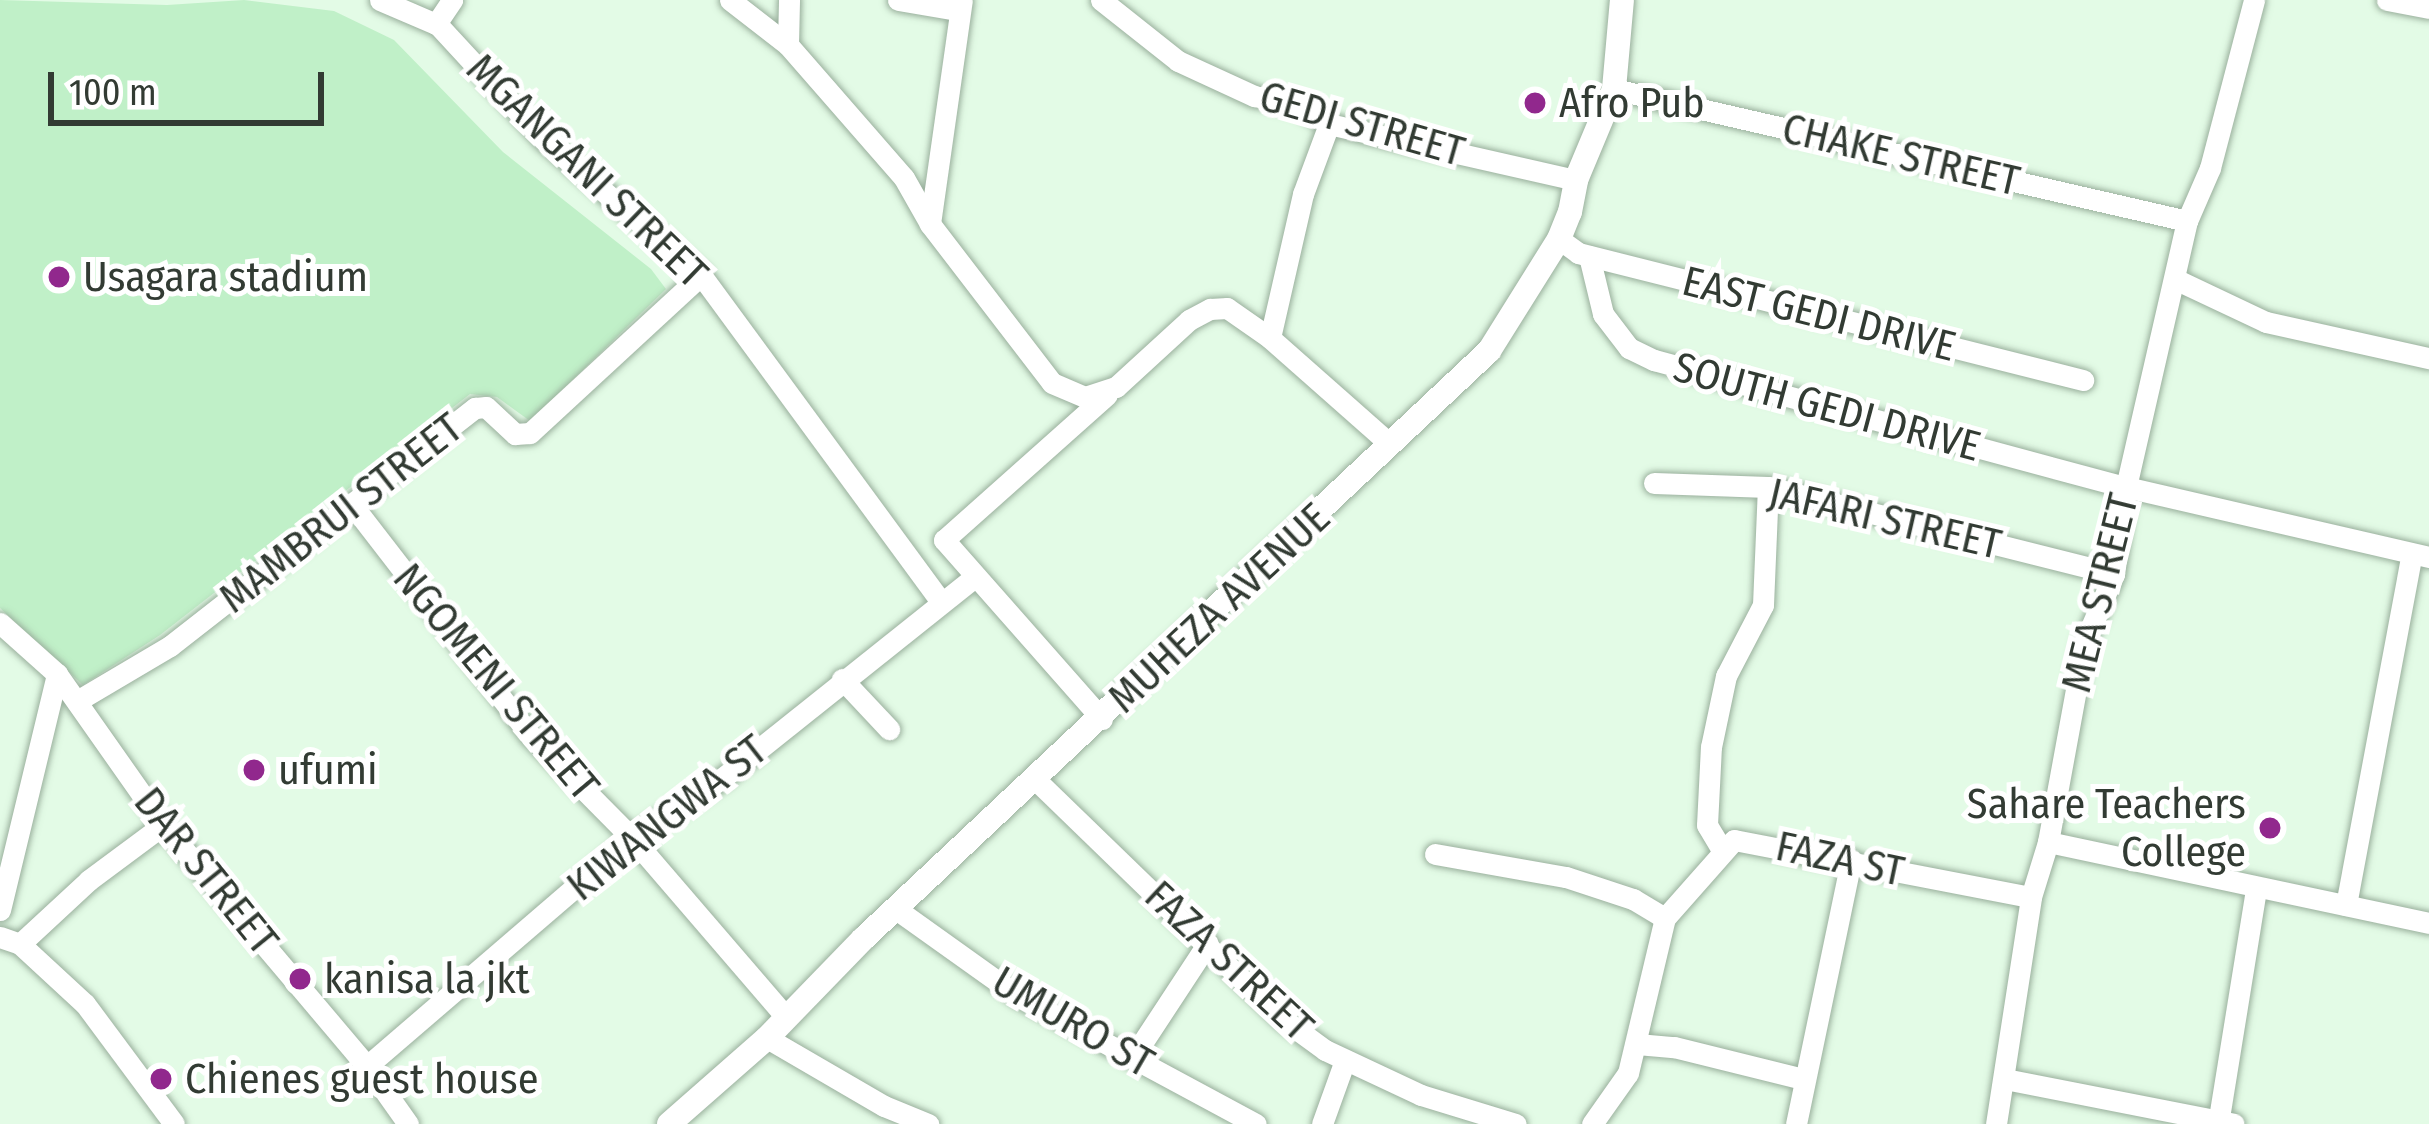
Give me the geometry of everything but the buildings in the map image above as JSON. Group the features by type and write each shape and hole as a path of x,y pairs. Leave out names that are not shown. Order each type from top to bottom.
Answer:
{"street":[{"name":"MGANGANI STREET","path":"380,0 436,24 544,140 700,275 940,602"},
{"path":"436,24 452,0"},
{"path":"730,0 788,46 904,178 930,224 1052,383 1085,398 1116,387"},
{"path":"788,46 789,0"},
{"path":"898,0 960,5 930,224"},
{"name":"GEDI STREET","path":"1101,0 1178,61 1254,96 1295,104 1329,124 1576,180"},
{"name":"MUHEZA AVENUE","path":"669,1124 767,1038 896,910 1489,351 1559,239 1576,180 1614,89 1622,0"},
{"name":"MEA STREET","path":"1996,1124 2031,897 2048,842 2085,641 2114,574 2126,487 2187,221 2210,168 2254,0"},
{"path":"2387,0 2429,8"},
{"name":"CHAKE STREET","path":"1614,89 2187,221"},
{"path":"1270,338 1304,194 1329,124"},
{"name":"EAST GEDI DRIVE","path":"1559,239 1589,256 2083,380"},
{"name":"SOUTH GEDI DRIVE","path":"1589,256 1603,314 1629,348 1654,360 2126,487 2420,555"},
{"name":"MAMBRUI STREET","path":"77,701 170,646 478,407 486,407 515,434 530,434 700,275"},
{"path":"2177,280 2266,322 2429,358"},
{"path":"1102,719 944,540 1189,320 1210,309 1227,308 1270,338 1390,445"},
{"name":"JAFARI STREET","path":"1654,482 1768,488 2114,574"},
{"path":"1592,1124 1628,1072 1665,918 1721,850 1707,825 1711,747 1726,676 1763,605 1768,488"},
{"name":"NGOMENI STREET","path":"353,506 498,698 632,838 785,1016"},
{"path":"2346,905 2420,555"},
{"name":"KIWANGWA ST","path":"367,1066 632,838 724,777 973,578"},
{"name":"DAR STREET","path":"0,623 57,674 163,825 367,1066 408,1124"},
{"path":"0,910 57,674"},
{"path":"842,679 889,729"},
{"name":"FAZA STREET","path":"1036,780 1284,1020 1346,1060 1463,1116 1516,1124"},
{"path":"163,825 10,941 85,1004 174,1124"},
{"name":"FAZA ST","path":"1721,850 1734,840 1760,841 2031,897"},
{"path":"2048,842 2256,890 2429,923"},
{"path":"1435,854 1566,877 1633,899 1665,918"},
{"path":"1796,1124 1851,860"},
{"path":"2005,1079 2224,1123 2256,890"},
{"name":"UMURO ST","path":"896,910 1018,996 1256,1124"},
{"path":"1133,1057 1208,944"},
{"path":"767,1038 884,1106 928,1124"},
{"path":"1636,1044 1674,1047 1802,1079"},
{"path":"1322,1124 1346,1060"}],"green space":[{"path":"0,0 167,5 244,0 334,11 394,40 503,152 651,269 666,289 530,421 497,397 470,394 160,635 83,685 0,608"}],"place":[{"name":"Afro Pub","path":"1535,103"},
{"name":"Usagara stadium","path":"59,277"},
{"name":"ufumi","path":"254,770"},
{"name":"Sahare Teachers College","path":"2270,828"},
{"name":"kanisa la jkt","path":"300,979"},
{"name":"Chienes guest house","path":"161,1079"}]}
